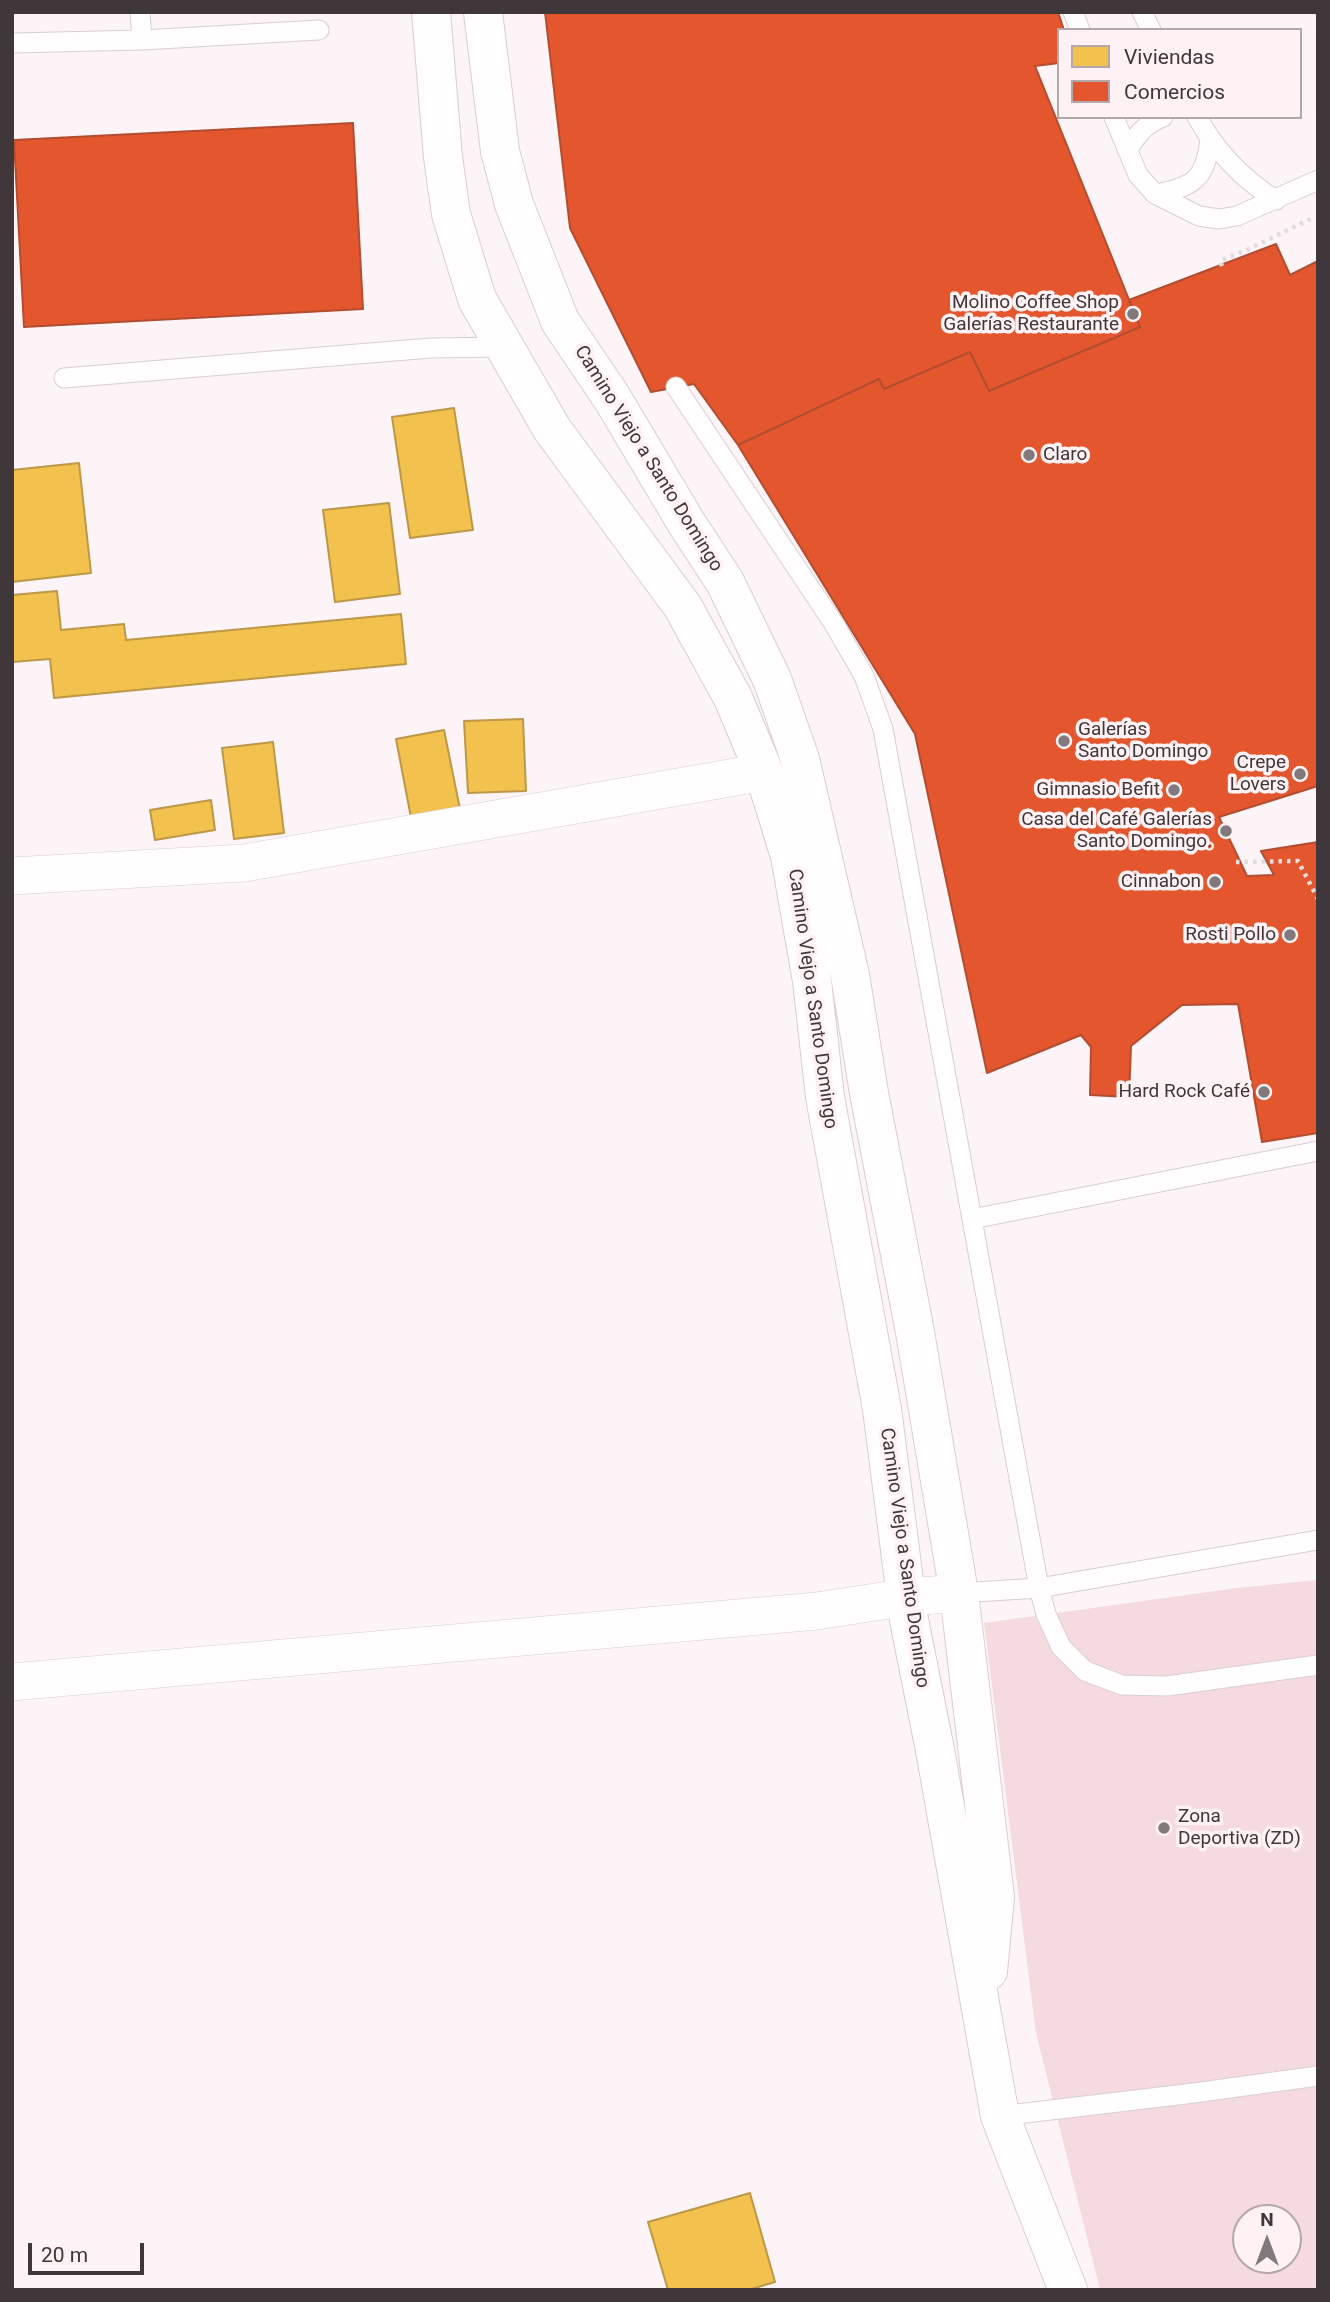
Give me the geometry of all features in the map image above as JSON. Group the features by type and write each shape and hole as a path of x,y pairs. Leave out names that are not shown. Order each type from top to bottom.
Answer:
{"street":[{"name":"Camino Viejo a Santo Domingo","path":"431,12 443,158 451,214 477,299 552,429 683,607 733,698 764,772 790,856 812,981 825,1097 882,1409 909,1620 935,1749 1000,2116 1068,2290"},
{"name":"Camino Viejo a Santo Domingo","path":"483,12 500,151 514,204 560,321 612,398 725,582 772,679 800,759 850,975 959,1593 995,1897 984,2022"},
{"path":"12,876 244,863 764,772"},
{"path":"882,1409 900,1433 913,1460 920,1515 933,1575 945,1586 959,1593"},
{"path":"12,1682 817,1611 908,1597 959,1593"}],"lane":[{"path":"140,12 142,40"},
{"path":"1142,12 1150,28"},
{"path":"12,43 142,40 319,30"},
{"path":"1115,119 1138,175 1155,194 1199,216 1219,219 1237,216 1318,180"},
{"path":"1126,150 1138,133 1158,119"},
{"path":"1155,194 1175,191 1190,184 1201,173 1208,160 1197,124"},
{"path":"1197,124 1233,168 1252,185 1276,200"},
{"path":"64,378 431,348 504,347"},
{"path":"676,387 834,624 864,676 883,729 1039,1588 1046,1614 1061,1647 1084,1671 1122,1685 1167,1686 1318,1665"},
{"path":"972,1219 1318,1151"},
{"path":"959,1593 1039,1588 1318,1540"},
{"path":"1000,2116 1318,2076"}],"path":[{"path":"1222,266 1220,261 1318,215"},
{"path":"1236,862 1298,861 1318,898"}],"shaded area":[{"name":"Zona Deportiva (ZD)","path":"1318,1580 1318,2290 1100,2290 1036,2033 984,1623 1237,1588"}],"building: Viviendas":[{"path":"454,408 473,530 410,538 392,417"},
{"path":"79,463 91,573 12,582 12,470"},
{"path":"389,503 400,594 335,602 323,510"},
{"path":"57,591 61,630 124,624 126,640 401,614 406,664 54,698 50,659 12,662 12,595"},
{"path":"523,719 526,791 468,793 464,721"},
{"path":"444,730 461,814 412,823 396,739"},
{"path":"273,742 284,833 234,839 222,748"},
{"path":"211,800 215,830 155,840 150,810"},
{"path":"750,2193 775,2282 748,2290 668,2290 648,2222"}],"building: Comercios":[{"path":"545,12 1058,12 1063,28 1057,28 1057,63 1035,66 1140,327 989,391 970,352 884,389 879,379 738,445 694,384 651,392 570,228"},
{"path":"353,123 363,309 24,327 14,140"},
{"name":"Galerías Santo Domingo","path":"1276,244 1290,275 1318,261 1318,786 1219,817 1247,876 1274,875 1261,851 1318,842 1318,1133 1262,1142 1238,1004 1182,1005 1131,1046 1129,1097 1090,1095 1091,1047 1081,1035 987,1073 915,734 738,445 879,379 884,389 970,352 989,391 1140,327 1129,300"}],"place":[{"name":"Molino Coffee Shop Galerías Restaurante","path":"1133,314"},
{"name":"Claro","path":"1029,455"},
{"name":"Galerías Santo Domingo","path":"1064,741"},
{"name":"Crepe Lovers","path":"1300,774"},
{"name":"Gimnasio Befit","path":"1174,790"},
{"name":"Casa del Café Galerías Santo Domingo.","path":"1226,831"},
{"name":"Cinnabon","path":"1215,882"},
{"name":"Rosti Pollo","path":"1290,935"},
{"name":"Hard Rock Café","path":"1264,1092"},
{"name":"Zona Deportiva (ZD)","path":"1164,1828"}]}
